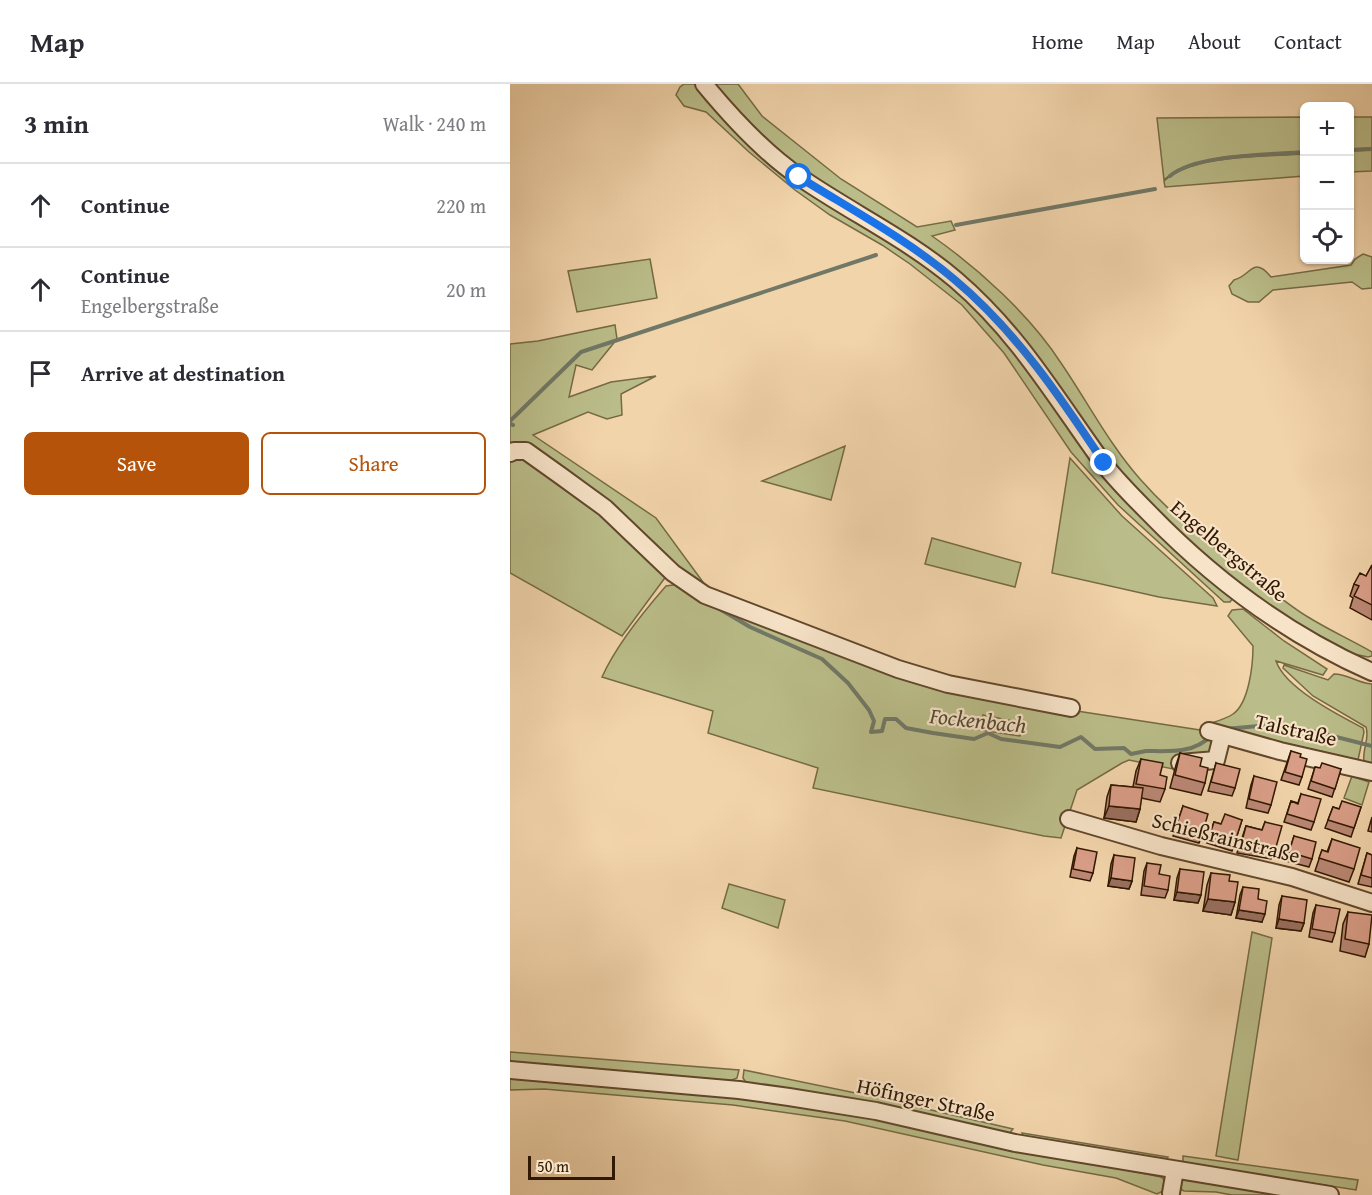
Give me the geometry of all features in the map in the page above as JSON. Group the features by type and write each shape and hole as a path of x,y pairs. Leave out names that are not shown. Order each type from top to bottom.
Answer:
{"street":[{"name":"Engelbergstraße","path":"704,84 751,136 799,177 902,242 956,280 1016,340 1104,463 1131,495 1196,558 1286,627 1339,658 1372,672"},
{"path":"510,453 526,451 570,482 605,508 673,573 705,596 898,669 948,684 1071,708"},
{"name":"Talstraße","path":"1178,763 1216,760 1216,733 1372,772"},
{"name":"Schießrainstraße","path":"1069,819 1161,846 1292,877 1372,903"},
{"name":"Höfinger Straße","path":"510,1070 739,1089 876,1111 1015,1143 1330,1195"},
{"path":"1171,1193 1174,1170"}],"green space":[{"path":"684,84 695,84 716,109 918,260 988,317 1083,445 1233,598 1230,602 1224,602 1118,505 1071,452 1004,353 962,305 910,264 830,215 795,190 706,112 684,106 676,95"},
{"path":"712,84 738,84 762,116 841,179 917,227 951,221 955,230 932,236 985,278 1034,327 1061,363 1118,451 1154,494 1199,535 1286,602 1316,622 1372,652 1372,656 1354,654 1296,623 1261,600 1200,553 1127,482 1018,332 785,157 754,129"},
{"path":"1300,117 1300,152 1211,160 1193,164 1164,180 1157,118"},
{"path":"1354,117 1372,117 1372,148 1354,149"},
{"path":"1372,150 1372,171 1354,172 1354,151"},
{"path":"1300,154 1300,176 1165,187 1164,181 1177,172 1193,166 1230,158"},
{"path":"1363,254 1372,257 1372,288 1362,289 1352,282 1273,290 1259,302 1248,302 1232,294 1229,286 1234,280 1256,267 1271,277 1351,265 1354,264 1355,259"},
{"path":"650,259 657,298 577,312 568,271"},
{"path":"615,325 617,339 592,370 576,365 569,397 611,382 656,376 621,394 622,415 607,419 588,412 533,435 656,518 711,593 602,511 667,575 622,636 510,573 510,344 538,341"},
{"path":"845,446 831,500 762,481"},
{"path":"1070,458 1122,516 1213,598 1217,606 1159,597 1052,573"},
{"path":"932,538 1021,563 1015,587 925,564"},
{"path":"680,584 732,609 1038,705 1200,730 1206,733 1205,739 1221,743 1216,759 1175,763 1173,769 1129,760 1122,763 1077,790 1061,838 813,788 818,768 708,733 713,711 602,677 622,642 666,586","holes":["983,715 1023,723 1020,736 980,730"]},
{"path":"1243,609 1284,641 1327,669 1323,675 1276,661 1281,671 1301,691 1363,728 1358,760 1206,725 1233,714 1246,693 1251,673 1253,646 1228,616 1232,610"},
{"path":"1284,665 1328,680 1334,674 1339,674 1372,684 1372,764 1364,761 1366,727 1313,696 1283,668"},
{"path":"1352,776 1369,782 1362,805 1344,798"},
{"path":"729,884 785,900 778,928 722,908"},
{"path":"1252,932 1272,938 1238,1160 1216,1156"},
{"path":"510,1052 739,1070 737,1078 727,1082 510,1063"},
{"path":"744,1070 1013,1129 1009,1134 747,1084 743,1078"},
{"path":"510,1076 794,1102 1161,1177 1167,1182 1167,1189 1157,1194 1116,1178 1043,1165 845,1121 733,1105 544,1089 510,1090"},
{"path":"1022,1133 1168,1157 1165,1161 1024,1138"},
{"path":"1183,1156 1358,1180 1356,1190 1183,1163"},
{"path":"1183,1180 1269,1190 1288,1195 1232,1195 1184,1191 1177,1187"}],"building":[{"path":"1372,565 1372,605 1354,596 1359,586 1354,584 1360,573 1366,576"},
{"path":"1291,751 1307,759 1302,777 1285,772"},
{"path":"1180,753 1202,758 1200,766 1208,768 1205,783 1175,775"},
{"path":"1141,759 1163,763 1160,775 1167,777 1165,789 1136,784"},
{"path":"1216,763 1240,769 1235,788 1211,782"},
{"path":"1322,763 1341,769 1335,789 1311,781 1315,767 1320,768"},
{"path":"1254,776 1277,782 1271,805 1249,799"},
{"path":"1111,785 1143,788 1140,809 1109,806"},
{"path":"1301,794 1321,799 1314,822 1287,814 1291,801 1298,804"},
{"path":"1342,801 1361,807 1354,828 1328,820 1333,807 1339,809"},
{"path":"1183,806 1208,814 1202,835 1176,827"},
{"path":"1225,814 1242,820 1235,842 1210,834 1214,822 1221,824"},
{"path":"1265,822 1282,826 1276,847 1242,841 1246,826 1262,830"},
{"path":"1294,836 1316,842 1312,859 1289,852"},
{"path":"1332,839 1360,848 1354,869 1319,858 1322,850 1328,852"},
{"path":"1077,848 1097,852 1093,873 1073,869"},
{"path":"1367,853 1372,855 1372,878 1361,875"},
{"path":"1114,855 1135,858 1132,881 1111,878"},
{"path":"1147,863 1161,865 1159,874 1170,876 1168,890 1144,886"},
{"path":"1180,869 1204,872 1201,895 1177,892"},
{"path":"1211,873 1230,875 1229,881 1238,882 1235,902 1208,899"},
{"path":"1243,887 1259,889 1258,899 1267,901 1265,914 1239,910"},
{"path":"1282,896 1307,900 1304,923 1279,919"},
{"path":"1316,905 1340,909 1335,933 1312,929"},
{"path":"1348,912 1372,915 1369,944 1345,939"}],"waterway":[{"path":"1354,150 1372,149"},
{"path":"1170,176 1197,163 1234,157 1300,152"},
{"path":"956,225 1155,189"},
{"path":"510,421 581,352 876,255"},
{"name":"Fockenbach","path":"718,608 750,627 822,659 848,683 869,710 874,721 871,732 882,731 885,719 896,719 906,728 974,739 988,733 1001,739 1060,747 1081,737 1095,749 1124,748 1131,754 1189,749 1211,736"},
{"name":"Fockenbach","path":"1225,729 1259,726 1309,730 1372,746"}],"route":[{"path":"799,177 894,236 956,280 1016,340 1104,463"}]}
